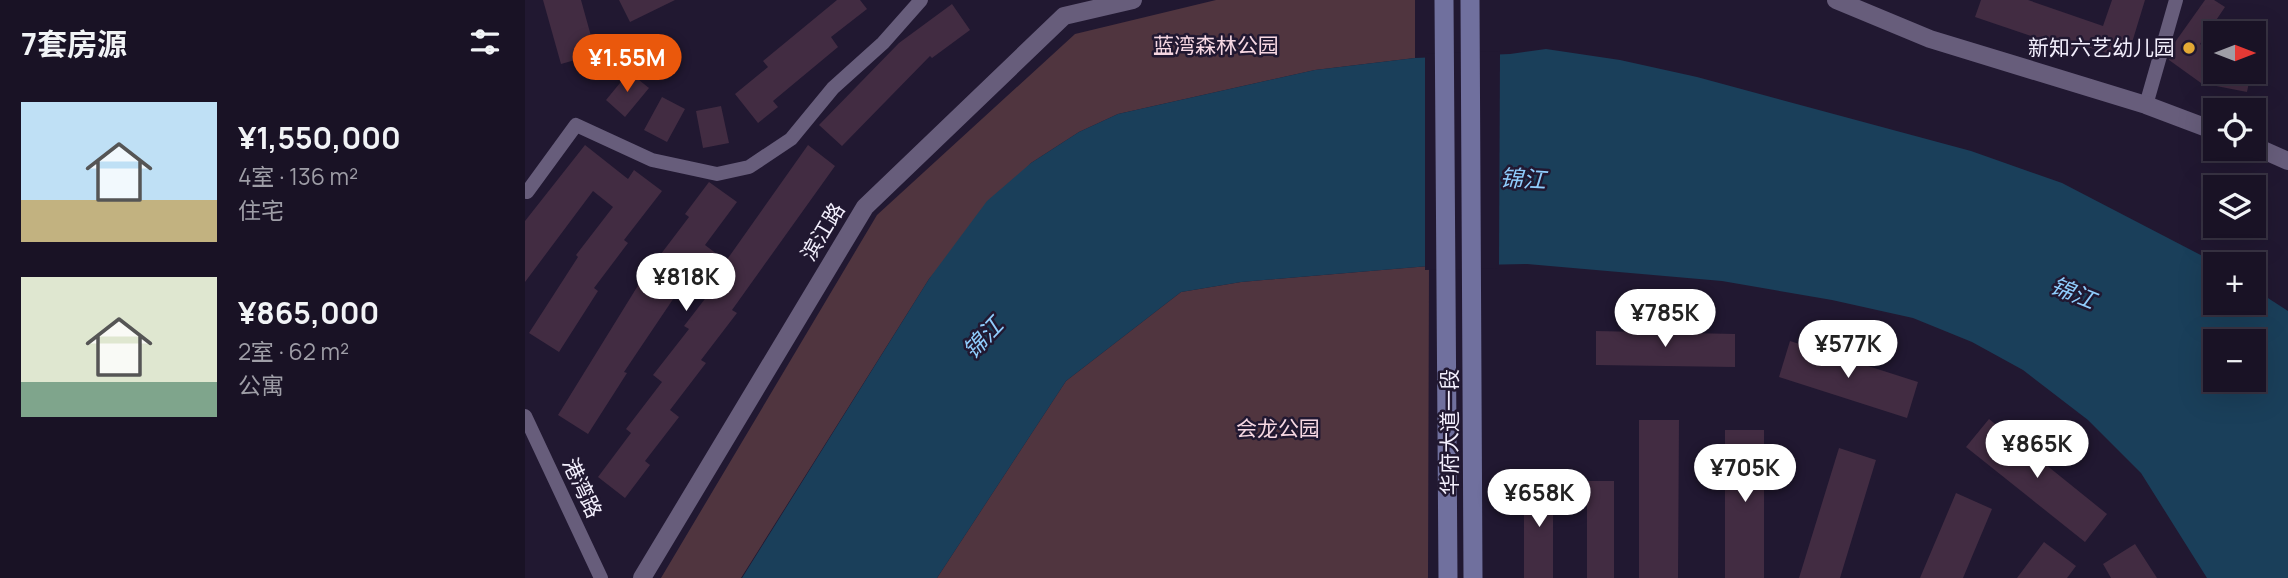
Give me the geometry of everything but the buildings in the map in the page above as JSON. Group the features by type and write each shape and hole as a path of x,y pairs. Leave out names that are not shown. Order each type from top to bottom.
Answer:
{"main road":[{"name":"华府大道一段","path":"1470,5 1473,578"},
{"path":"1445,9 1448,578"}],"street":[{"path":"526,191 576,125 652,160 717,174 749,167 791,139 832,88 883,43 921,0"},
{"name":"滨江路","path":"642,578 865,207 1064,16 1077,6 1133,0"},
{"path":"1836,0 1930,39 2146,105 2203,126"},
{"path":"2146,105 2176,0"},
{"path":"2266,151 2288,161"},
{"name":"港湾路","path":"525,416 601,578"}],"green space":[{"name":"蓝湾森林公园","path":"1216,0 1415,0 1415,58 1315,70 1118,114 1079,132 1031,163 929,279 741,578 661,578 877,215 1075,34"},
{"name":"会龙公园","path":"1429,266 1428,578 937,578 1066,381 1181,292 1241,282"}],"water":[{"name":"锦江","path":"1546,49 1620,60 1697,77 1971,151 2062,183 2203,256 2203,315 2266,315 2266,297 2288,311 2288,578 2207,578 2141,473 2088,420 2023,370 1972,342 1913,318 1832,300 1722,281 1527,264 1429,266 1241,282 1181,292 1066,381 937,578 742,578 929,279 987,201 1031,163 1079,132 1118,114 1315,70 1415,58 1510,54"}],"pier":[{"path":"1500,51 1499,268 1425,270 1425,54"}],"place":[{"name":"新知六艺幼儿园","path":"2189,48"}]}
